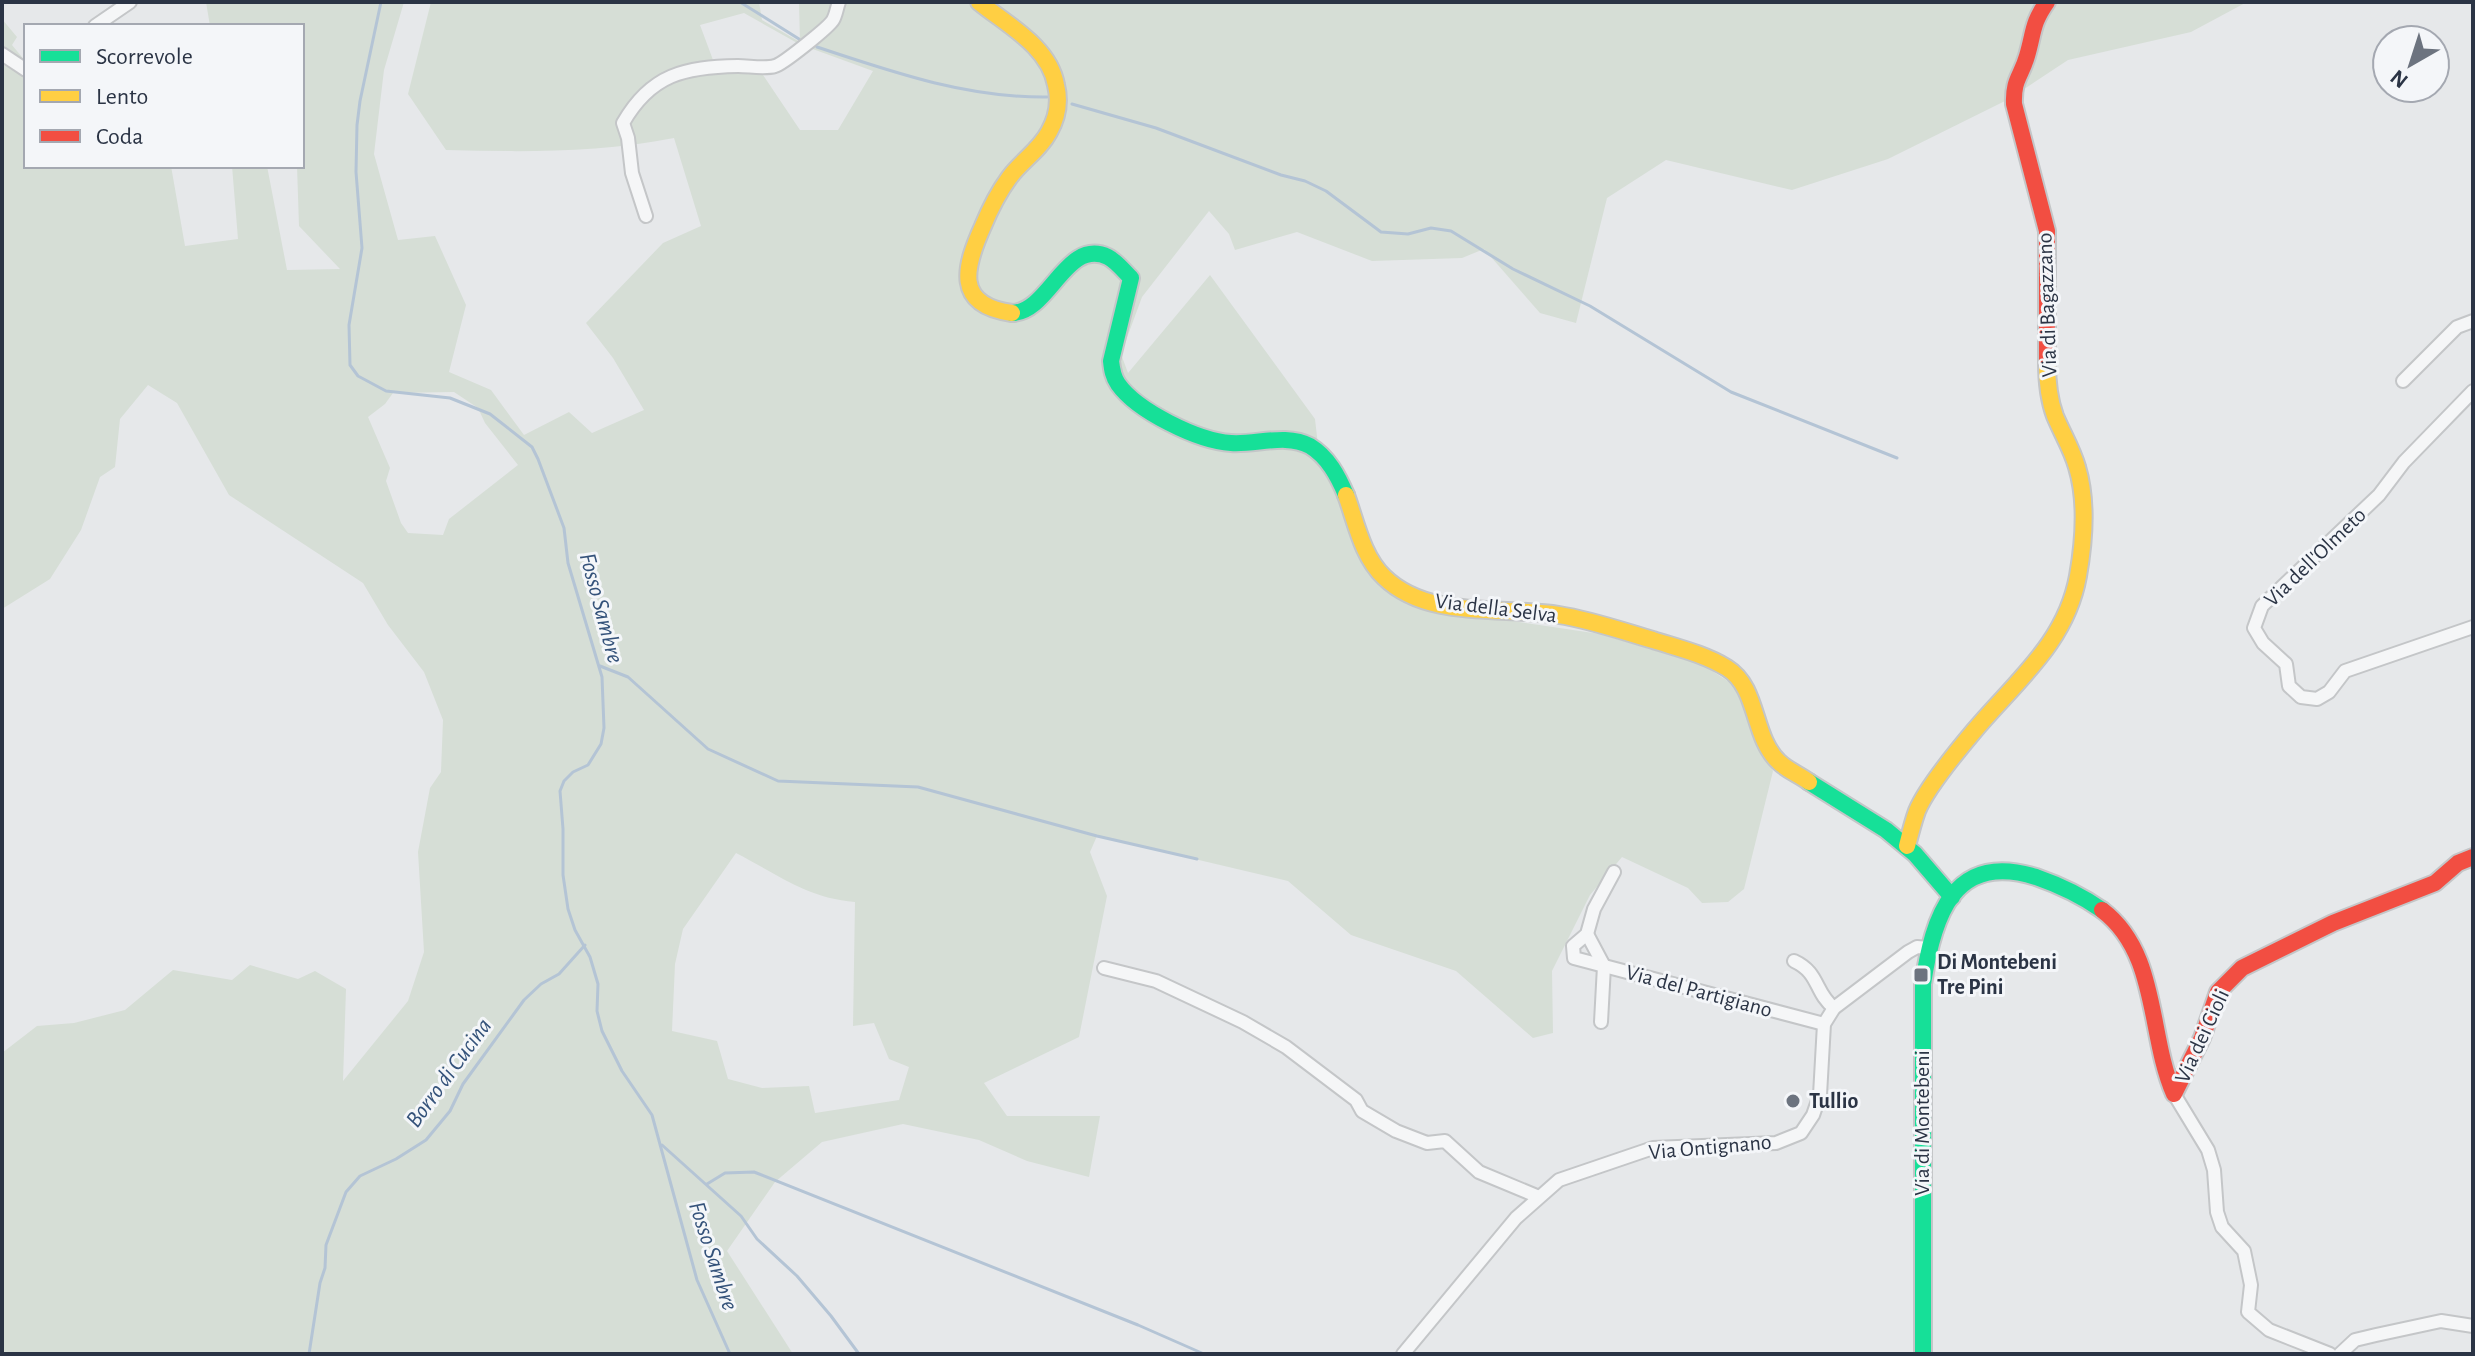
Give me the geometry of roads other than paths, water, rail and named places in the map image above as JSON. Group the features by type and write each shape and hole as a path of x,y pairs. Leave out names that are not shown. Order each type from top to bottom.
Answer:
{"street":[{"path":"98,24 130,2"},
{"path":"646,216 632,173 623,123 634,103 670,75 702,67 776,66 833,21 839,2"},
{"name":"Via della Selva","path":"979,2 1038,49 1054,75 1059,92 1059,107 1053,128 1004,185 968,263 967,277 981,304 999,313 1013,315 1042,300 1063,268 1080,256 1108,254 1131,278 1130,295 1112,356 1112,375 1120,389 1134,401 1201,436 1240,443 1300,442 1325,457 1341,483 1361,539 1374,563 1398,589 1419,598 1451,605 1559,615 1699,654 1720,663 1738,675 1745,685 1760,730 1777,761 1907,846 1952,897"},
{"name":"Via di Bagazzano","path":"1907,846 1918,809 1926,796 1974,731 2034,667 2060,629 2078,576 2083,527 2082,492 2077,466 2054,413 2047,370 2047,231 2014,104 2013,86 2027,58 2034,10 2047,2"},
{"path":"2,54 24,69"},
{"path":"2403,381 2457,327 2473,321"},
{"name":"Via dell'Olmeto","path":"2473,391 2404,462 2379,495 2262,606 2254,628 2263,643 2286,664 2289,686 2301,697 2317,699 2329,692 2345,671 2473,627"},
{"name":"Via dei Cioli","path":"2174,1094 2202,1038 2218,992 2242,968 2333,923 2435,883 2458,863 2473,857"},
{"name":"Via dei Cioli","path":"1952,897 1966,880 1979,873 1996,870 2018,873 2073,891 2108,915 2135,952 2150,998 2159,1054 2174,1094"},
{"path":"1601,1022 1604,966 1587,934 1594,909 1614,872"},
{"name":"Via di Montebeni","path":"1923,1354 1923,984 1929,948 1952,897"},
{"name":"Via del Partigiano","path":"1587,934 1573,946 1574,958 1824,1024"},
{"name":"Via Ontignano","path":"1403,1354 1516,1218 1559,1180 1653,1148 1776,1143 1801,1133 1813,1115 1820,1095 1824,1024 1834,1008 1908,952 1917,947 1929,948"},
{"path":"1794,961 1809,968 1825,1001 1834,1008"},
{"path":"1104,968 1156,981 1243,1022 1286,1047 1356,1100 1362,1111 1396,1131 1427,1143 1445,1141 1479,1172 1539,1197"},
{"path":"2174,1094 2208,1150 2222,1227 2244,1251 2251,1285 2248,1312 2269,1330 2330,1354"},
{"path":"2340,1354 2355,1340 2441,1321 2473,1326"}],"waterway":[{"name":"Fosso Sambre","path":"381,2 357,125 356,172 362,248 349,325 350,365 358,376 386,391 450,398 490,414 532,447 538,459 564,528 568,563 602,677 604,728 601,744 588,765 573,772 560,791 563,875 568,909 590,957 598,984 597,1011 602,1031 622,1071 652,1115 697,1280 730,1354"},
{"path":"740,2 799,39"},
{"path":"817,47 930,82 988,93 1047,97"},
{"path":"1072,104 1156,128 1305,181 1326,191 1381,232 1408,234 1431,228 1451,231 1513,269 1590,306 1731,392 1897,458"},
{"path":"600,666 628,677 708,749 778,781 918,787 1097,836 1197,859"},
{"name":"Borro di Cucina","path":"309,1354 325,1268 326,1245 346,1192 360,1176 426,1140 450,1111 463,1084 524,1000 541,984 559,974 585,945"},
{"path":"662,1145 741,1216 757,1239 797,1276 859,1354"},
{"path":"707,1184 725,1173 754,1172 1204,1354"}],"place":[{"name":"Di Montebeni Tre Pini","path":"1921,975"},
{"name":"Tullio","path":"1793,1101"}]}
